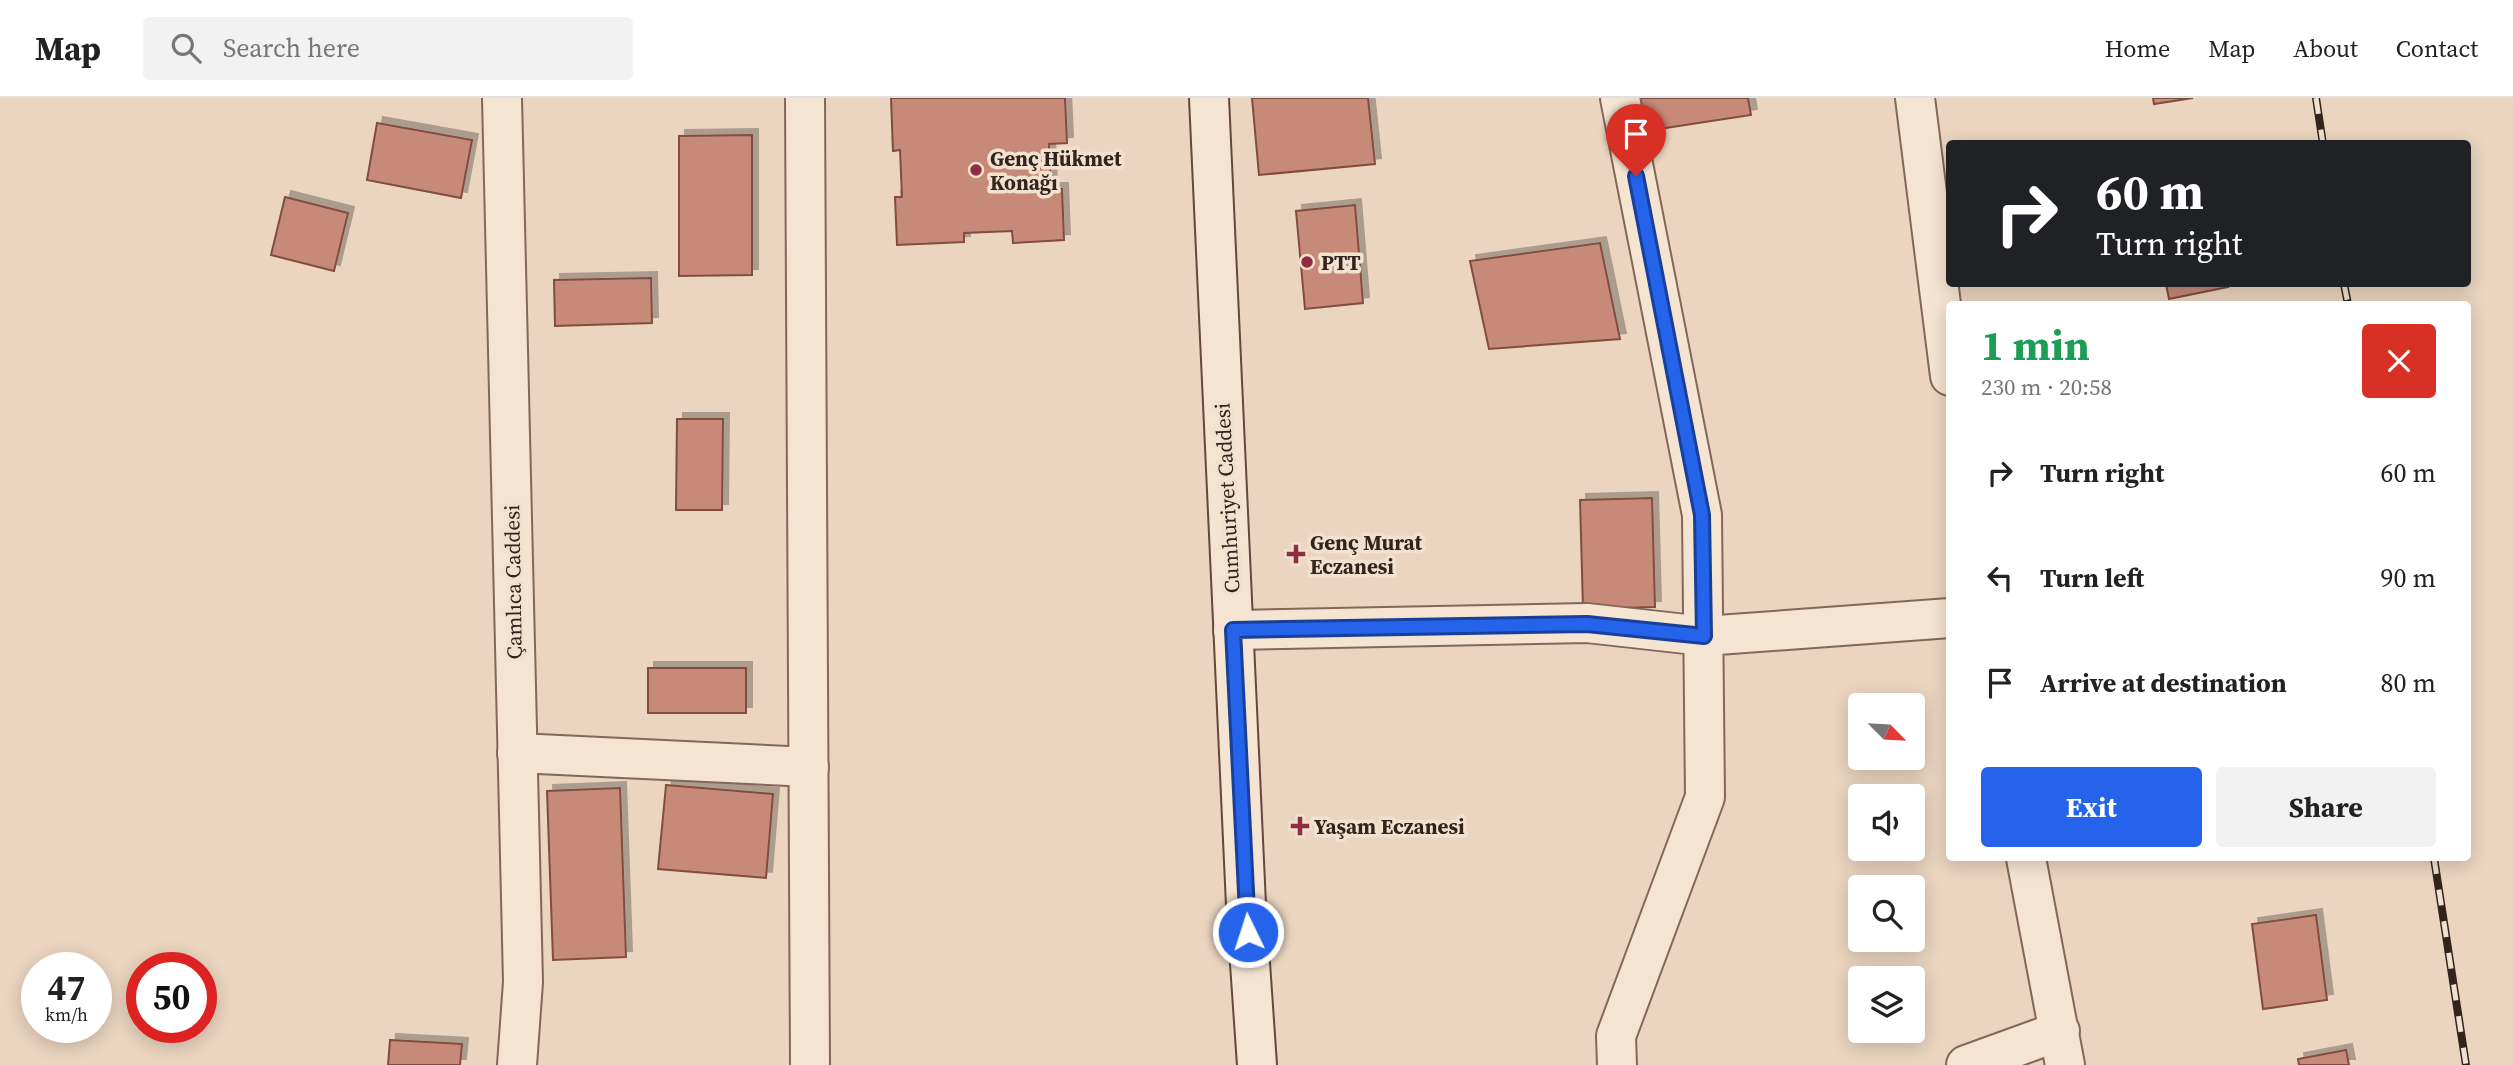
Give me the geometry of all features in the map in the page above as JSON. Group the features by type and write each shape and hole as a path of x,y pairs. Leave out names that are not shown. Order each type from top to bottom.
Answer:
{"street":[{"name":"Çamlıca Caddesi","path":"502,98 523,982 517,1065"},
{"path":"805,98 810,1065"},
{"name":"Cumhuriyet Caddesi","path":"1209,98 1233,630 1257,1065"},
{"path":"1617,1065 1616,1037 1705,797 1702,515 1620,98"},
{"path":"1915,98 1946,344"},
{"path":"1233,630 1587,624 1704,636 1946,618"},
{"path":"517,753 809,767"},
{"path":"1966,1065 2062,1048 2027,861"}],"building":[{"name":"Genç Hükmet Konağı","path":"891,98 1065,98 1067,143 1049,144 1051,189 1062,189 1064,240 1013,243 1012,231 964,233 964,242 897,245 895,197 902,197 900,150 893,151"},
{"path":"1252,98 1368,98 1375,164 1259,175"},
{"path":"1634,98 1748,98 1751,115 1639,132"},
{"path":"2153,98 2193,98 2154,104"},
{"path":"377,123 472,140 461,198 367,180"},
{"path":"752,135 752,275 679,276 679,136"},
{"path":"285,197 348,213 334,271 271,255"},
{"path":"1355,205 1363,303 1305,309 1296,211"},
{"path":"1600,243 1620,339 1489,349 1470,261"},
{"path":"651,278 652,323 555,326 554,280"},
{"path":"2167,287 2228,287 2169,299"},
{"path":"677,419 723,419 722,510 676,510"},
{"path":"1652,498 1655,607 1583,609 1580,500"},
{"path":"648,668 746,668 746,713 648,713"},
{"path":"666,785 773,794 766,878 658,869"},
{"path":"620,788 626,957 553,960 547,791"},
{"path":"2316,915 2327,1000 2263,1009 2252,924"},
{"path":"390,1040 462,1044 460,1065 388,1065"},
{"path":"2346,1050 2349,1065 2299,1065 2298,1059"}],"railway":[{"path":"2316,98 2322,140"},
{"path":"2345,287 2347,301"},
{"path":"2434,861 2466,1065"}],"place":[{"name":"Genç Hükmet Konağı","path":"976,170"},
{"name":"PTT","path":"1307,262"},
{"name":"Genç Murat Eczanesi","path":"1296,554"},
{"name":"Yaşam Eczanesi","path":"1300,826"}],"route":[{"path":"1248,932 1233,630 1587,624 1704,636 1702,515 1636,176"}]}
